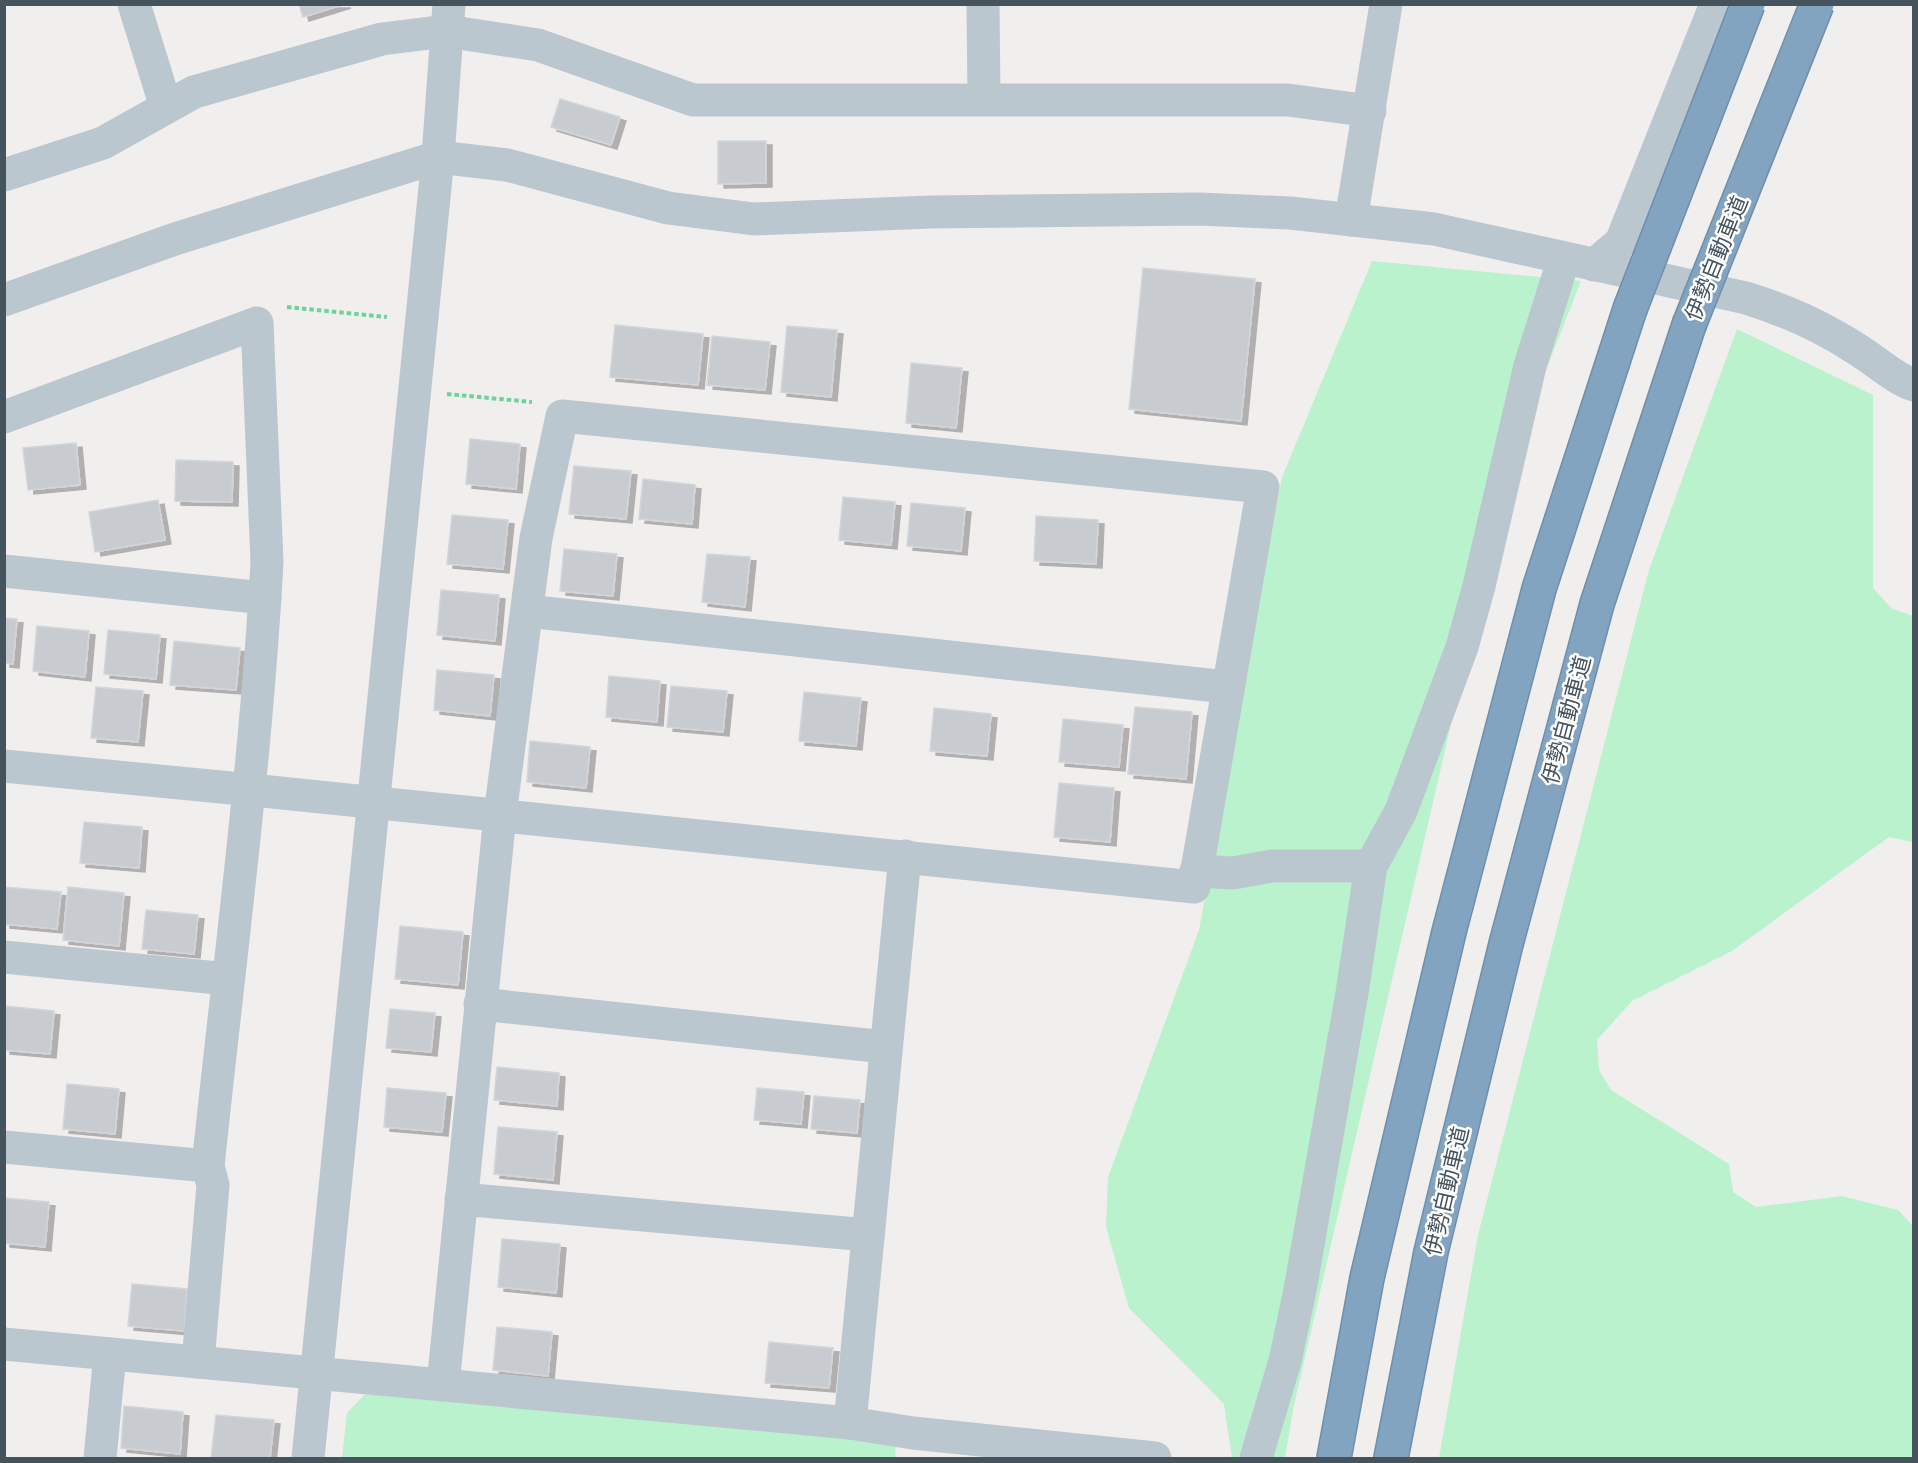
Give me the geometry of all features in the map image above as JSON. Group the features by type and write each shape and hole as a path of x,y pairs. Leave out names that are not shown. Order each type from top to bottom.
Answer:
{"highway":[{"path":"1334,1458 1367,1278 1449,932 1539,590 1630,309 1748,4"},
{"name":"伊勢自動車道","path":"1391,1458 1431,1252 1506,944 1597,604 1689,325 1817,4"}],"street":[{"path":"134,4 166,107"},
{"path":"983,4 984,99"},
{"path":"1351,220 1386,4"},
{"path":"1256,1458 1285,1361 1300,1290 1352,993 1371,866 1401,811 1462,647 1479,586 1530,366 1579,261 1621,242 1716,4"},
{"path":"308,1458 438,157 448,18"},
{"path":"4,175 103,143 194,92 448,18 538,45 693,100 1288,100 1370,111"},
{"path":"4,300 175,239 438,157 507,165 668,208 754,219 932,212 1199,209 1290,213 1434,230 1746,298 1790,312 1831,333 1886,367 1902,382 1914,385"},
{"path":"4,417 257,323 267,562 265,598 248,789 208,1166 213,1185 198,1362"},
{"path":"4,766 374,800 500,815 1194,887 1263,487 562,416 536,538 500,815 443,1385"},
{"path":"4,571 265,598"},
{"path":"527,611 1227,687"},
{"path":"850,1423 905,856"},
{"path":"1196,871 1233,873 1272,866 1371,866"},
{"path":"4,957 228,979"},
{"path":"480,1004 885,1047"},
{"path":"4,1147 208,1166"},
{"path":"461,1198 868,1235"},
{"path":"4,1344 850,1423 913,1433 1155,1458"},
{"path":"100,1458 110,1354"}],"path":[{"path":"257,323 275,305 388,318"},
{"path":"438,393 547,404 562,416"}],"green space":[{"path":"1372,261 1581,281 1514,451 1294,1405 1285,1458 1232,1458 1224,1404 1129,1308 1106,1227 1108,1177 1199,930 1282,477"},
{"path":"1737,329 1873,395 1873,588 1891,608 1913,616 1913,842 1889,837 1732,951 1632,1001 1597,1040 1599,1070 1611,1090 1729,1164 1733,1192 1756,1207 1842,1196 1898,1210 1913,1226 1913,1458 1439,1458 1478,1235 1649,570"},
{"path":"365,1394 896,1443 895,1458 342,1458 347,1413"}],"building":[{"path":"299,4 345,4 303,17"},
{"path":"560,99 620,117 611,145 551,127"},
{"path":"718,141 766,141 766,183 718,184"},
{"path":"1143,268 1255,279 1241,421 1129,409"},
{"path":"615,325 703,334 698,385 610,377"},
{"path":"787,326 837,330 831,397 781,392"},
{"path":"712,336 770,342 765,390 707,385"},
{"path":"911,363 962,368 956,428 906,423"},
{"path":"470,439 520,444 516,489 466,484"},
{"path":"76,443 80,485 28,490 23,448"},
{"path":"176,460 233,462 232,502 175,501"},
{"path":"574,466 631,471 626,519 569,514"},
{"path":"643,479 695,485 692,524 639,519"},
{"path":"843,497 895,502 891,545 839,540"},
{"path":"158,500 165,540 95,552 89,512"},
{"path":"911,503 965,508 961,551 907,546"},
{"path":"452,515 508,520 503,569 447,564"},
{"path":"1036,516 1098,520 1096,564 1034,561"},
{"path":"564,549 617,554 613,596 560,591"},
{"path":"707,554 750,557 745,607 702,602"},
{"path":"441,590 499,595 495,641 437,635"},
{"path":"4,618 17,619 13,664 4,663"},
{"path":"37,626 89,631 85,677 33,671"},
{"path":"108,630 160,635 156,679 104,674"},
{"path":"174,641 240,648 236,690 170,685"},
{"path":"437,670 494,675 490,716 434,710"},
{"path":"609,676 660,681 657,722 606,717"},
{"path":"671,686 727,691 723,732 667,727"},
{"path":"96,687 143,691 138,742 91,738"},
{"path":"804,692 861,698 856,746 799,741"},
{"path":"1135,707 1192,712 1186,779 1128,774"},
{"path":"934,708 991,714 987,756 930,751"},
{"path":"1063,719 1123,725 1119,767 1059,762"},
{"path":"530,741 590,747 586,788 527,782"},
{"path":"1059,783 1114,788 1110,842 1054,837"},
{"path":"84,822 142,827 139,868 80,863"},
{"path":"4,887 61,892 57,929 4,924"},
{"path":"68,887 124,893 119,946 63,940"},
{"path":"146,910 198,915 194,954 142,949"},
{"path":"400,926 463,932 458,985 395,979"},
{"path":"4,1006 54,1011 50,1054 4,1050"},
{"path":"390,1009 435,1013 431,1052 386,1048"},
{"path":"497,1067 559,1073 557,1106 494,1100"},
{"path":"67,1084 119,1089 115,1134 63,1129"},
{"path":"387,1088 446,1093 442,1132 384,1127"},
{"path":"757,1088 804,1092 801,1124 754,1120"},
{"path":"814,1096 860,1100 857,1133 811,1129"},
{"path":"498,1127 557,1132 553,1180 494,1174"},
{"path":"4,1198 49,1202 45,1247 4,1243"},
{"path":"502,1239 560,1244 556,1293 498,1287"},
{"path":"132,1284 187,1289 184,1331 128,1326"},
{"path":"497,1327 552,1332 548,1376 493,1370"},
{"path":"769,1342 833,1348 829,1388 765,1383"},
{"path":"124,1406 183,1412 180,1454 121,1448"},
{"path":"216,1415 274,1420 270,1458 211,1458"}]}
